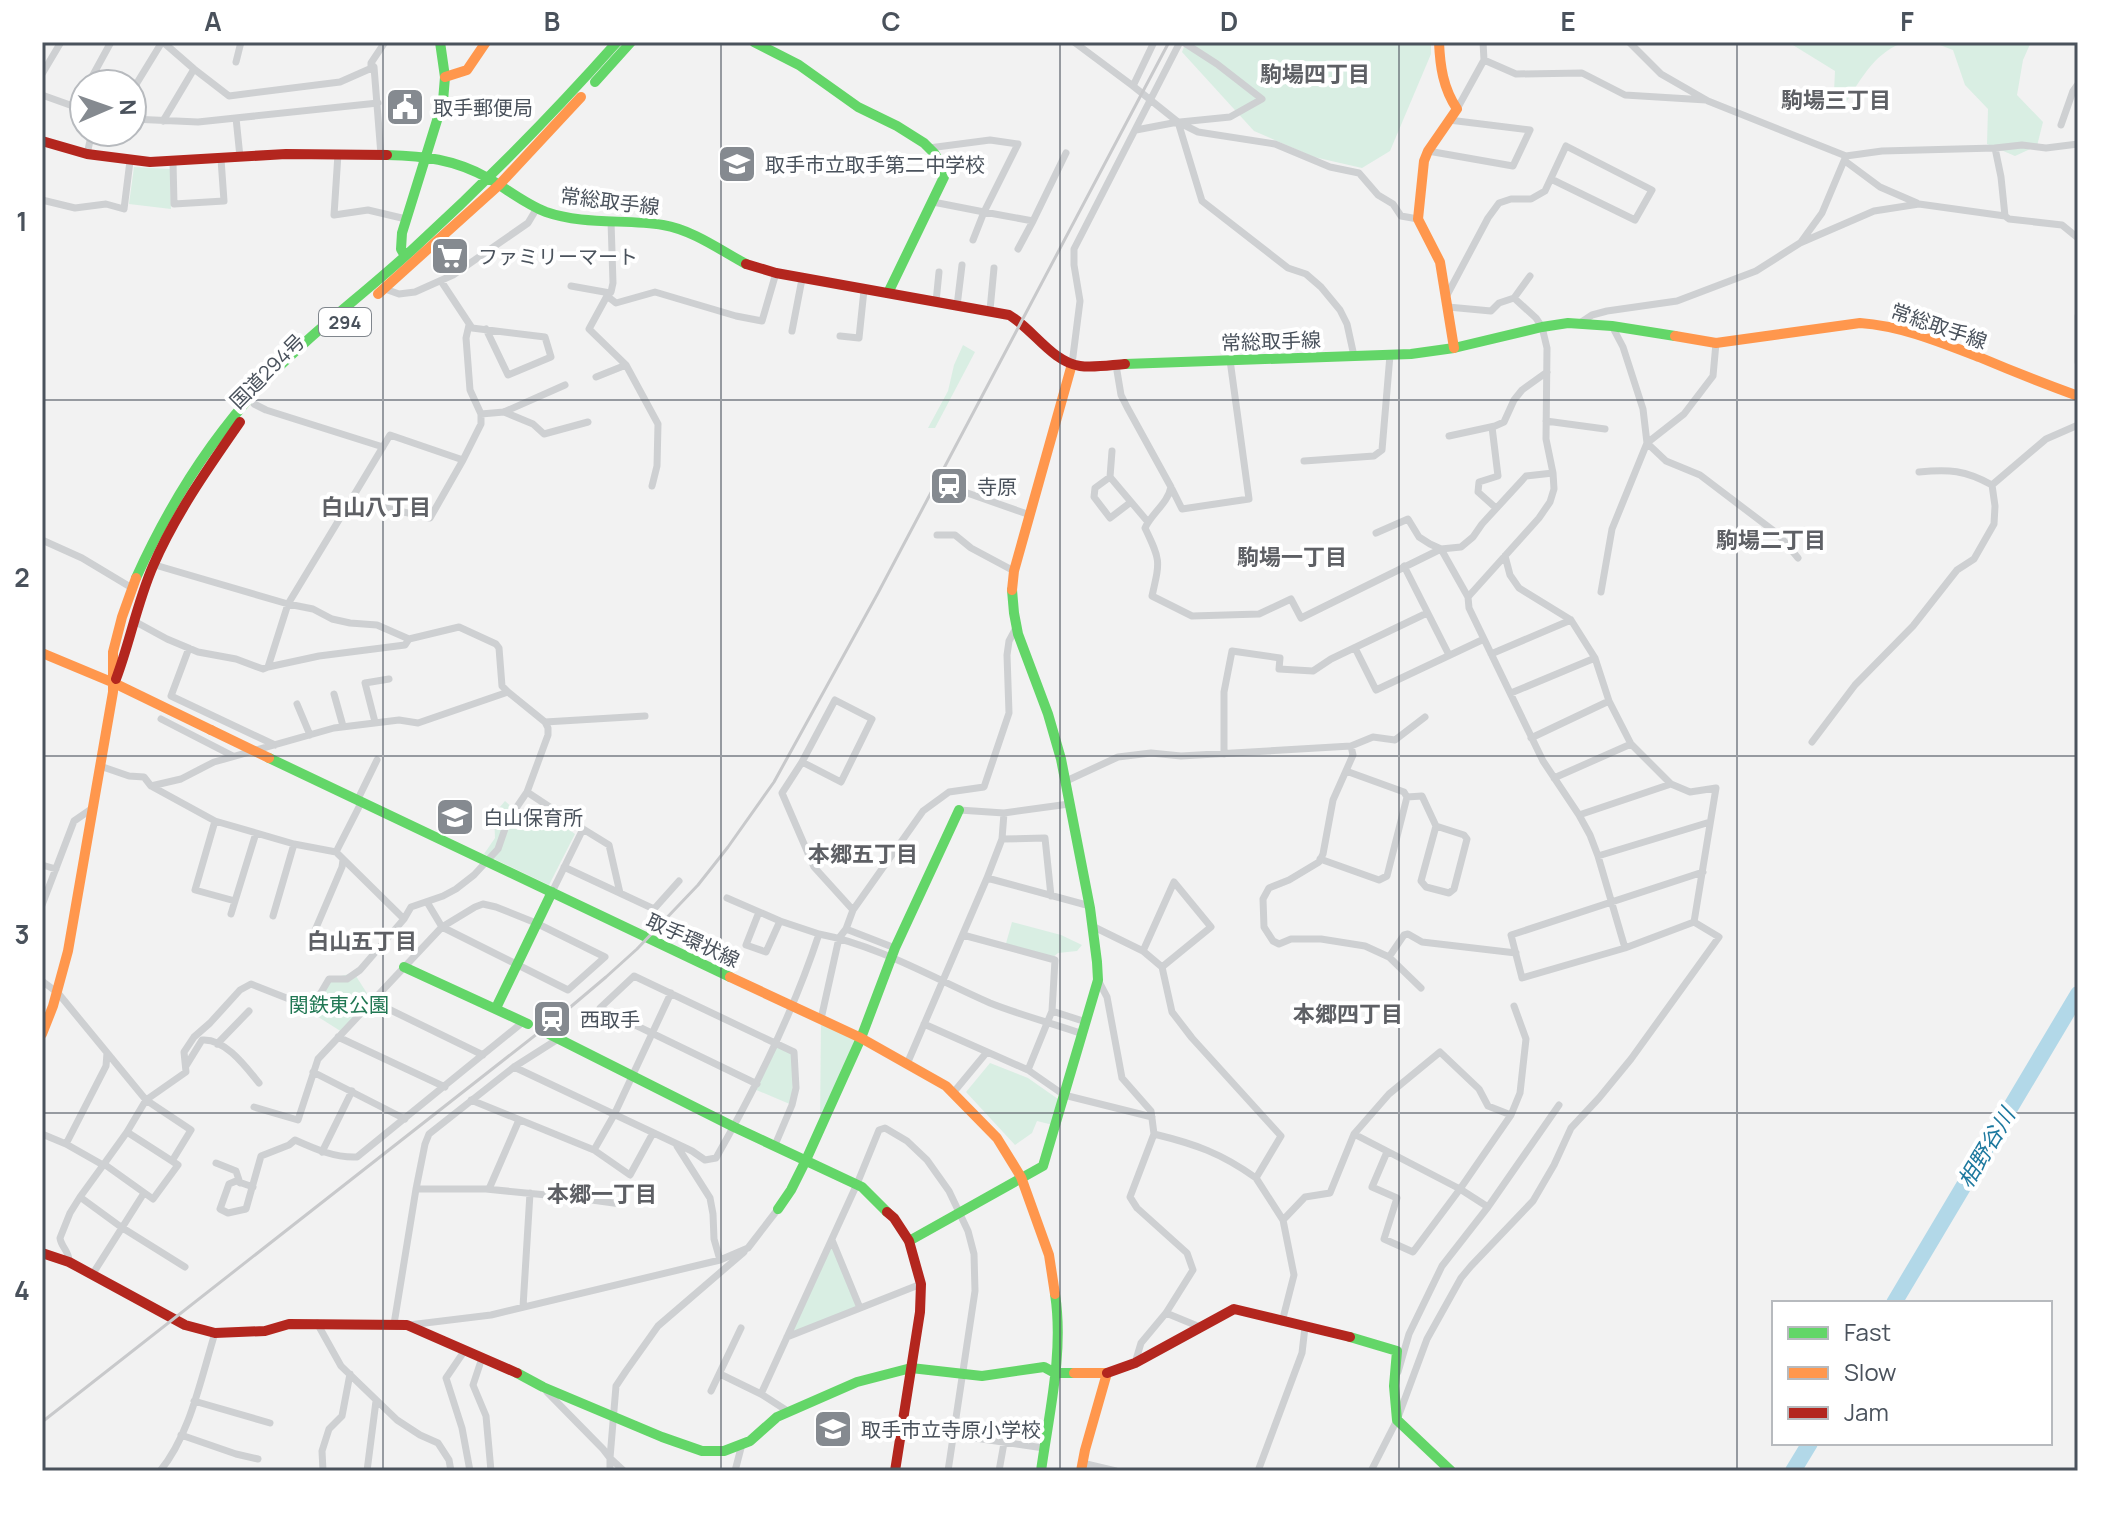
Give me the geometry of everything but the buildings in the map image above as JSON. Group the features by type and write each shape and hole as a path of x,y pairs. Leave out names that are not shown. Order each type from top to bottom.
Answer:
{"main road":[{"path":"405,256 401,240 406,219 443,101 445,77 440,42"},
{"path":"445,77 467,70 486,42"},
{"name":"国道294号","path":"42,1034 58,993 74,929 114,683 154,564 206,473 254,404 381,285 405,256 582,83 617,42"},
{"name":"国道294号","path":"114,683 112,655 144,561 197,466 232,419 270,376 499,185 631,42"},
{"path":"754,42 800,65 857,106 900,128 939,158 944,177 888,293"},
{"path":"1439,42 1441,71 1448,96 1457,109 1424,161 1418,219 1440,262 1454,348"},
{"name":"常総取手線","path":"42,141 87,154 130,161 173,162 286,154 426,156 458,164 537,208 572,218 676,228 747,264 776,273 1009,315 1022,322 1055,353 1081,366 1430,352 1542,327 1579,324 1612,326 1716,343 1860,323 1892,325 1922,335 2078,396"},
{"path":"909,1241 1043,1166 1098,980 1098,957 1090,906 1056,739 1016,628 1012,602 1014,571 1072,364"},
{"name":"取手環状線","path":"42,653 170,702 269,758 861,1038 946,1086 997,1138 1021,1177 1049,1255 1059,1318 1055,1373 1041,1471"},
{"path":"778,1209 806,1160 861,1038 893,954 959,810"},
{"path":"496,1008 552,892"},
{"path":"404,967 526,1023"},
{"path":"548,1032 734,1127 857,1184 894,1218 909,1241 921,1284 920,1312 895,1471"},
{"path":"42,1253 69,1262 185,1325 215,1333 265,1331 289,1324 407,1325 543,1387 702,1451 724,1451 750,1441 777,1417 857,1382 911,1368 982,1376 1044,1367 1055,1373 1107,1373 1135,1363 1234,1309 1397,1351 1394,1386 1397,1420 1451,1471"},
{"path":"1081,1467 1107,1373"}],"street":[{"path":"42,74 61,42"},
{"path":"97,68 111,42"},
{"path":"146,68 162,42 229,96 340,82 371,68"},
{"path":"236,62 241,42"},
{"path":"371,68 385,42"},
{"path":"1074,42 1178,122 1198,132 1275,144 1330,167 1359,173 1378,195 1393,204 1401,216 1418,219"},
{"path":"1133,86 1154,42"},
{"path":"1072,364 1080,301 1074,249 1181,42 1217,64 1262,99 1230,117 1136,130"},
{"path":"1457,109 1484,60 1483,42"},
{"path":"1629,42 1661,74 1708,101 1846,158 1880,187 1919,204 2062,225 2077,235"},
{"path":"1484,60 1516,74 1582,73 1625,95 1708,101"},
{"path":"371,68 374,67 381,155"},
{"path":"163,121 194,69"},
{"path":"2061,125 2078,84"},
{"path":"42,95 68,106"},
{"path":"148,120 198,122 378,103"},
{"path":"236,118 240,157"},
{"path":"1428,151 1513,166 1530,130 1449,120"},
{"path":"1178,122 1202,201 1288,268 1306,274 1321,287 1347,324 1354,356"},
{"path":"929,148 990,140 1018,144 973,240"},
{"path":"1846,158 1882,151 2022,145 2046,148 2078,144"},
{"path":"1530,276 1514,298 1499,303 1491,311 1447,302 1488,218 1499,203 1511,199 1531,199 1545,191 1566,146 1652,190 1635,220 1551,179"},
{"path":"87,154 88,148"},
{"path":"1995,148 2005,216"},
{"path":"1018,249 1066,153"},
{"path":"338,154 334,215 368,210 406,219"},
{"path":"1800,243 1822,213 1846,158"},
{"path":"173,162 174,204 224,201 221,159"},
{"path":"42,200 75,208 106,204 124,209 130,161"},
{"path":"933,202 1033,221"},
{"path":"1579,324 1592,315 1607,311 1677,301 1756,271 1800,243 1874,211 1919,204"},
{"path":"381,285 403,294 428,288 453,275 528,223 537,208"},
{"path":"611,221 613,283 589,329 626,365 658,424 657,466 652,486"},
{"path":"957,306 962,265"},
{"path":"990,310 994,268"},
{"path":"936,302 939,272"},
{"path":"571,286 609,294 616,303 655,292 762,321 776,273"},
{"path":"792,331 802,279"},
{"path":"441,281 472,328 486,329 545,337 551,357 508,375 486,329"},
{"path":"840,336 859,338 864,290"},
{"path":"1468,597 1539,518 1550,502 1554,489 1546,439 1547,348 1542,327 1528,309 1514,298"},
{"path":"2078,316 2078,362"},
{"path":"351,500 430,518 481,424 481,414 470,390 466,338 469,325"},
{"path":"1601,592 1612,529 1647,443 1643,409 1623,347 1612,326"},
{"path":"1647,443 1684,414 1713,376 1716,343"},
{"path":"1304,461 1374,456 1382,450 1390,355"},
{"path":"1116,365 1121,395 1182,509 1249,499 1230,360"},
{"path":"596,377 626,365"},
{"path":"1449,436 1504,422 1522,390 1547,372"},
{"path":"481,414 504,412 565,385"},
{"path":"254,404 383,447"},
{"path":"504,412 533,424 544,434 588,422"},
{"path":"1546,421 1605,429"},
{"path":"1992,485 2046,439 2078,425"},
{"path":"1492,427 1498,476 1479,482 1478,492 1496,508"},
{"path":"268,667 288,604 390,435 463,460"},
{"path":"1647,443 1666,461 1700,475 1768,526 1798,558"},
{"path":"1112,451 1110,477 1148,522"},
{"path":"1919,472 1954,470 1992,485"},
{"path":"1171,487 1168,497 1145,528 1158,555 1152,596 1192,616 1259,614 1291,599 1301,618 1441,549 1461,547 1526,476 1553,473"},
{"path":"1110,477 1095,488 1094,497 1110,518 1131,502"},
{"path":"1812,742 1855,685 1913,626 1957,570 1974,559 1994,524 1992,485"},
{"path":"953,488 1030,515"},
{"path":"1376,533 1408,519 1419,537 1441,549 1468,597 1469,608 1531,738 1579,815 1598,856 1625,948"},
{"path":"937,535 955,535 971,548 1014,571"},
{"path":"42,540 82,558 133,589"},
{"path":"1505,556 1510,575 1519,588 1571,620 1595,658 1609,701 1631,744 1671,784 1690,792 1716,788 1694,922"},
{"path":"69,1262 70,1256 60,1238 80,1197 146,1100 186,1072 184,1052 194,1037 240,990 251,984 312,1008 329,979 347,979 360,970 411,907 456,889 474,875 498,849 508,820 527,792 548,735 545,722 502,686 499,648 496,644 459,627 409,639 377,625 332,619 313,609 154,564"},
{"path":"1404,566 1449,655"},
{"path":"1224,754 1224,692 1232,651 1280,658 1279,669 1313,671 1427,613"},
{"path":"1491,654 1571,620"},
{"path":"134,621 189,648 263,669 319,656 405,645 409,639"},
{"path":"821,1019 839,938 853,910 923,811 949,792 984,787 1009,713 1007,655 1009,641 1016,628"},
{"path":"1355,648 1376,690 1484,639"},
{"path":"189,648 170,702 275,745"},
{"path":"1511,693 1595,658"},
{"path":"375,722 365,683 389,679"},
{"path":"151,786 181,779 233,756 343,726 399,720 418,723 508,692"},
{"path":"334,694 343,726"},
{"path":"802,762 841,782 872,719 835,700 782,793 814,867 853,910"},
{"path":"1531,738 1609,701"},
{"path":"297,704 310,735"},
{"path":"545,722 645,716"},
{"path":"1064,782 1118,757 1151,753 1181,756 1351,746 1373,737 1395,740 1425,717"},
{"path":"161,719 233,756"},
{"path":"1554,778 1631,744"},
{"path":"1351,746 1353,755 1333,800 1323,854 1319,862 1269,888 1263,899 1264,927 1273,941 1279,944 1291,939 1321,939 1365,946 1389,957 1421,988"},
{"path":"336,852 377,760"},
{"path":"100,766 129,776 144,777 151,786 215,821 294,844 336,852 404,919"},
{"path":"1320,859 1379,880 1387,876 1407,797 1404,792 1346,771"},
{"path":"1579,815 1671,784"},
{"path":"527,792 609,845 620,893"},
{"path":"1407,797 1422,796 1436,826 1421,881 1426,887 1449,893 1454,889 1467,839 1464,835 1436,826"},
{"path":"959,810 1004,813 1069,804"},
{"path":"42,905 74,821 92,809"},
{"path":"907,1064 987,878 1002,839 1004,813"},
{"path":"215,821 195,890 235,901"},
{"path":"1598,856 1710,822"},
{"path":"552,892 583,829"},
{"path":"231,914 256,833"},
{"path":"1002,839 1045,838 1051,896"},
{"path":"273,916 294,844"},
{"path":"313,935 343,860"},
{"path":"42,865 56,869"},
{"path":"564,867 654,909 679,881"},
{"path":"1694,922 1625,948 1522,978 1511,935 1703,872"},
{"path":"987,878 1090,906"},
{"path":"1143,951 1174,882 1211,927 1162,967"},
{"path":"727,898 780,921 893,954"},
{"path":"253,1187 236,1181 229,1184 220,1209 228,1213 246,1209 253,1187 261,1156 295,1140 298,1120 318,1059 442,927 483,904 536,923 605,957 568,990 442,927 427,902"},
{"path":"759,912 746,945 766,952 780,921"},
{"path":"1371,1471 1397,1420 1427,1339 1461,1278 1533,1201 1571,1128 1631,1059 1719,937 1694,922"},
{"path":"1092,926 1143,951 1162,967 1172,1012 1281,1136 1256,1178"},
{"path":"846,929 992,1003 1083,1034"},
{"path":"514,1067 705,1160 716,1158 776,1044 819,934"},
{"path":"1389,957 1404,935 1408,934 1422,942 1516,953"},
{"path":"963,935 1055,960 1052,1011 1028,1070"},
{"path":"757,1084 600,1008 634,976 794,1052 796,1088 775,1145"},
{"path":"1098,980 1107,997 1122,1078 1151,1111 1152,1117 1154,1134 1130,1197 1137,1208 1187,1253 1193,1270 1166,1313 1141,1343 1135,1363"},
{"path":"42,981 58,993 146,1100 191,1130 172,1161"},
{"path":"594,1150 614,1115 671,993"},
{"path":"372,1001 483,1055"},
{"path":"1387,1152 1372,1187 1397,1198 1384,1239 1413,1252 1511,1115 1520,1093 1526,1039 1514,1006"},
{"path":"217,1044 249,1011"},
{"path":"1052,1011 1086,1022"},
{"path":"295,1140 322,1152 345,1158 357,1157 526,1023"},
{"path":"924,1024 1028,1070 1064,1095 1152,1117"},
{"path":"394,1324 416,1189 429,1134 514,1067 548,1032"},
{"path":"338,1037 445,1087"},
{"path":"186,1066 202,1040 209,1039 235,1054 259,1083"},
{"path":"953,1093 987,1052"},
{"path":"1283,1220 1305,1197 1330,1193 1354,1134 1389,1094 1440,1052 1479,1089 1488,1106 1511,1115"},
{"path":"66,1144 106,1066 107,1053"},
{"path":"313,1072 405,1119"},
{"path":"322,1152 352,1091"},
{"path":"471,1100 594,1150 630,1175 653,1133"},
{"path":"1394,1386 1409,1334 1442,1266 1488,1207 1559,1105"},
{"path":"254,1107 298,1120"},
{"path":"489,1189 519,1120"},
{"path":"761,1394 879,1130 885,1128 907,1141 927,1160 949,1191 968,1231 974,1254 975,1291 970,1335 948,1471"},
{"path":"42,1134 104,1164 153,1199 178,1165 127,1132"},
{"path":"1154,1134 1193,1144 1235,1163 1256,1178 1283,1220 1294,1275 1282,1322"},
{"path":"1354,1134 1460,1189 1488,1207"},
{"path":"676,1144 710,1198 714,1239 720,1260"},
{"path":"216,1163 236,1171 240,1183"},
{"path":"416,1189 489,1189 621,1204"},
{"path":"92,1275 144,1193"},
{"path":"523,1307 530,1193"},
{"path":"80,1197 185,1267"},
{"path":"610,1471 616,1386 658,1326 748,1248 778,1209"},
{"path":"832,1240 860,1308"},
{"path":"407,1325 491,1315 720,1260 748,1248"},
{"path":"787,1337 921,1284"},
{"path":"1166,1313 1200,1327"},
{"path":"317,1323 341,1366 397,1420 438,1443 449,1460 451,1471"},
{"path":"1258,1471 1302,1353 1305,1327"},
{"path":"711,1391 741,1328"},
{"path":"160,1471 170,1459 181,1435 215,1333"},
{"path":"465,1350 446,1378 462,1428 470,1471"},
{"path":"482,1358 473,1385 486,1416 491,1471"},
{"path":"323,1471 322,1451 329,1429 342,1416 350,1374"},
{"path":"720,1374 789,1412"},
{"path":"543,1387 624,1471"},
{"path":"194,1401 270,1423"},
{"path":"367,1471 376,1401"},
{"path":"181,1435 258,1459"},
{"path":"954,1435 1044,1448"},
{"path":"999,1471 1004,1442"},
{"path":"735,1471 742,1444"},
{"path":"1081,1467 1116,1471"}],"green space":[{"path":"1186,42 1431,42 1431,54 1390,151 1362,168 1314,157 1254,131 1182,52"},
{"path":"1788,42 1906,42 1879,58 1847,101 1834,92 1835,71"},
{"path":"1932,42 2031,42 2023,60 2017,95 2043,122 2037,146 2015,156 1987,144 1988,109 1965,85 1953,50"},
{"path":"134,167 170,169 171,209 129,204"},
{"path":"963,345 975,352 935,428 928,428 948,391"},
{"path":"505,801 532,825 542,809 575,834 549,885 484,854 495,838 494,814"},
{"path":"1012,922 1061,935 1082,945 1077,951 1058,953 1051,959 1005,947"},
{"name":"関鉄東公園","path":"354,973 372,1001 342,1032 304,1008 332,978"},
{"path":"821,1019 861,1038 820,1127"},
{"path":"776,1044 794,1052 792,1105 754,1089"},
{"path":"990,1063 1028,1078 1058,1099 1053,1125 1037,1121 1032,1133 1015,1145 966,1092"},
{"path":"832,1240 860,1308 787,1337"}],"waterway":[{"name":"相野谷川","path":"1895,1301 2078,994"},
{"name":"相野谷川","path":"1793,1471 1809,1445"}],"railway":[{"path":"42,1422 561,1015 637,949 698,885 774,782 878,593 1169,42"}],"traffic: fast":[{"path":"405,256 401,249 402,233 443,101 445,77 440,42"},
{"path":"136,578 191,476 224,428 262,384 465,200 617,42"},
{"path":"595,82 631,42"},
{"path":"754,42 799,65 858,107 924,143 941,164 944,177 888,293"},
{"path":"387,155 426,158 463,167 488,178 538,209 560,216 649,223 685,231 746,264"},
{"path":"1125,364 1411,354 1454,348 1568,323 1675,336"},
{"path":"909,1241 1043,1166 1098,980 1090,908 1061,759 1018,634 1012,590"},
{"path":"269,758 730,977"},
{"path":"778,1209 806,1160 861,1038 895,948 959,810"},
{"path":"496,1008 552,892"},
{"path":"404,967 528,1024"},
{"path":"549,1034 862,1187 887,1212"},
{"path":"1041,1471 1057,1360 1055,1294"},
{"path":"1350,1337 1397,1351 1394,1386 1397,1420 1451,1471"},
{"path":"517,1373 543,1387 702,1451 724,1451 750,1441 777,1417 857,1382 911,1368 982,1376 1044,1367 1055,1373 1074,1373"}],"traffic: slow":[{"path":"445,77 467,70 486,42"},
{"path":"1439,42 1443,77 1457,109 1424,161 1418,219 1440,262 1454,348"},
{"path":"378,294 499,185 581,97"},
{"path":"1675,336 1716,343 1860,323 1876,325 1935,340 2078,396"},
{"path":"1012,590 1014,571 1072,364"},
{"path":"42,1034 68,951 113,692 113,652 136,578"},
{"path":"42,653 114,683 211,730"},
{"path":"211,730 269,758"},
{"path":"730,977 861,1038 946,1086 997,1138 1021,1177 1049,1255 1055,1294"},
{"path":"1074,1373 1107,1373 1081,1471"}],"traffic: jam":[{"path":"42,141 87,154 150,162 286,154 387,155"},
{"path":"746,264 776,273 1009,315 1052,352 1070,363 1091,367 1125,364"},
{"path":"116,679 142,594 171,528 240,422"},
{"path":"887,1212 909,1241 921,1284 920,1312 895,1471"},
{"path":"42,1253 69,1262 185,1325 215,1333 265,1331 289,1324 407,1325 517,1373"},
{"path":"1107,1373 1135,1363 1234,1309 1350,1337"}],"place":[{"name":"取手郵便局","path":"405,107"},
{"name":"取手市立取手第二中学校","path":"737,164"},
{"name":"ファミリーマート","path":"450,256"},
{"name":"寺原","path":"949,486"},
{"name":"白山保育所","path":"455,817"},
{"name":"西取手","path":"552,1019"},
{"name":"取手市立寺原小学校","path":"833,1429"}],"district":[{"name":"駒場四丁目","path":"1315,74"},
{"name":"駒場三丁目","path":"1836,100"},
{"name":"白山八丁目","path":"376,507"},
{"name":"駒場二丁目","path":"1771,540"},
{"name":"駒場一丁目","path":"1292,557"},
{"name":"本郷五丁目","path":"863,854"},
{"name":"白山五丁目","path":"362,941"},
{"name":"本郷四丁目","path":"1348,1014"},
{"name":"本郷一丁目","path":"602,1194"}]}
